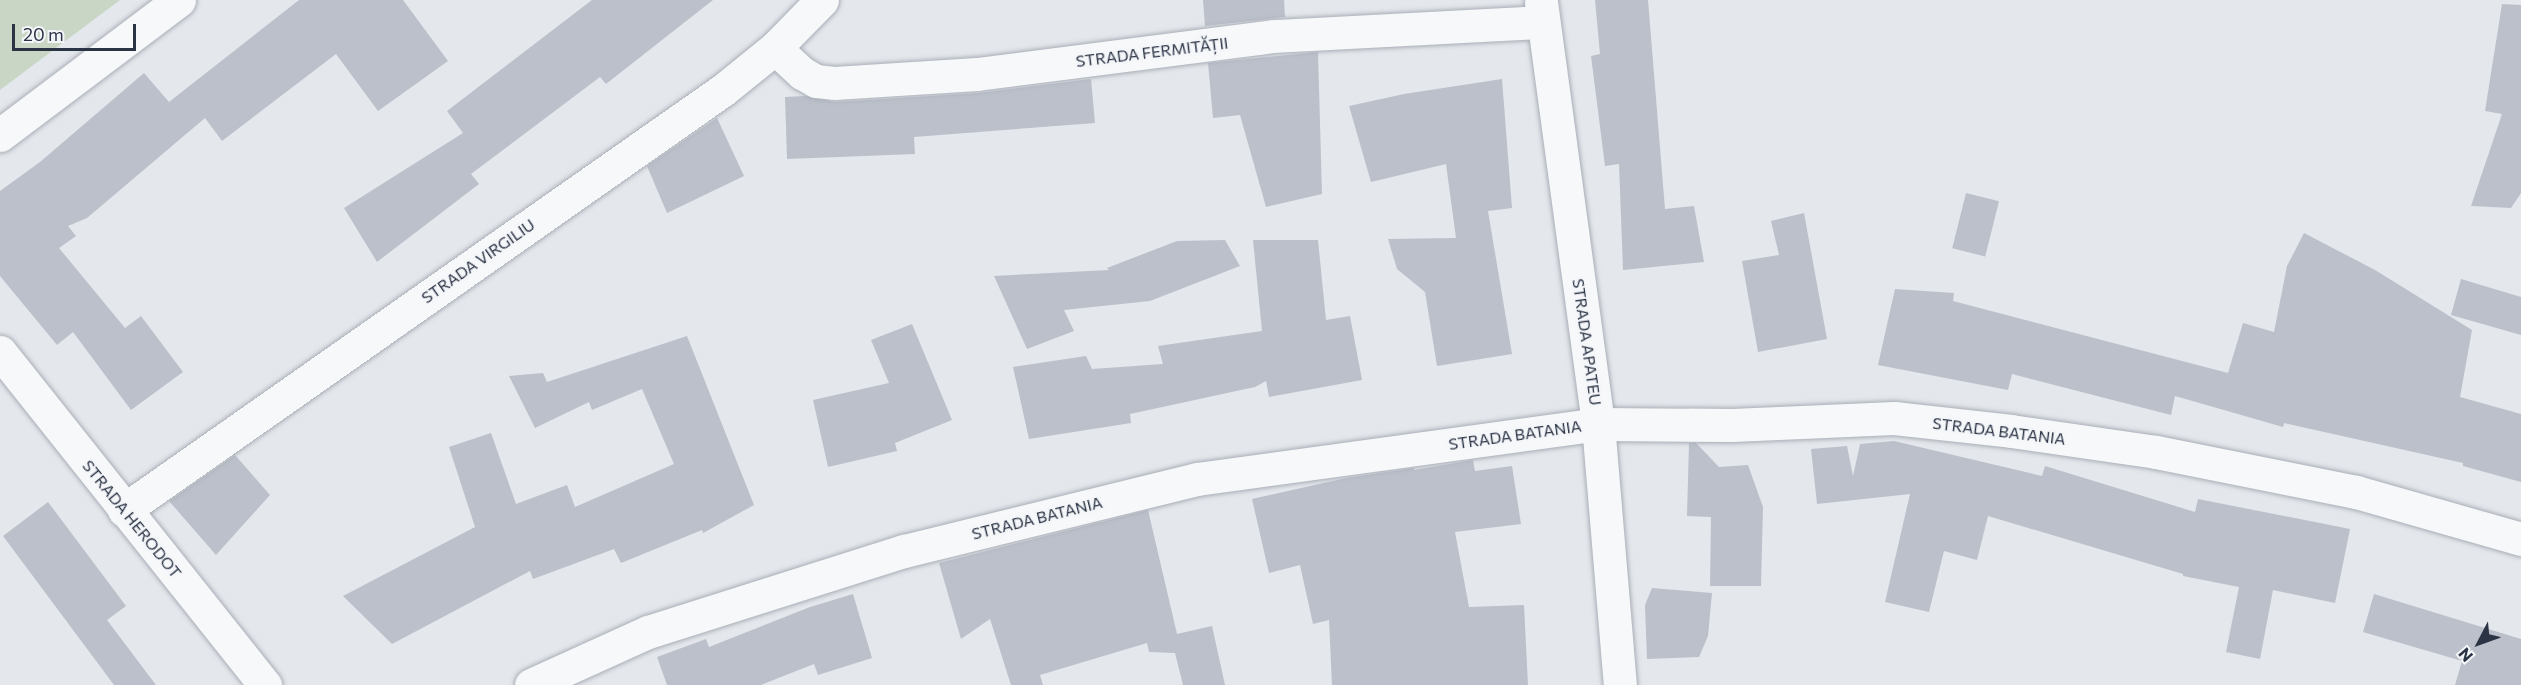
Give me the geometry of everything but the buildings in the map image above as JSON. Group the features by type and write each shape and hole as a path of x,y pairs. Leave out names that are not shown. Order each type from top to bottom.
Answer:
{"street":[{"path":"0,135 179,0"},
{"name":"STRADA VIRGILIU","path":"124,510 723,90 775,48 822,0"},
{"name":"STRADA FERMITĂȚII","path":"775,48 802,73 816,81 834,83 976,74 1274,36 1542,11"},
{"name":"STRADA APATEU","path":"1542,11 1598,424 1620,685"},
{"name":"STRADA HERODOT","path":"0,352 265,685"},
{"name":"STRADA BATANIA","path":"531,685 648,632 904,551 1062,512 1197,479 1598,424 1732,425 1894,418 2011,431 2156,452 2356,492 2521,539"}],"green space":[{"path":"0,0 120,0 0,90"}]}
